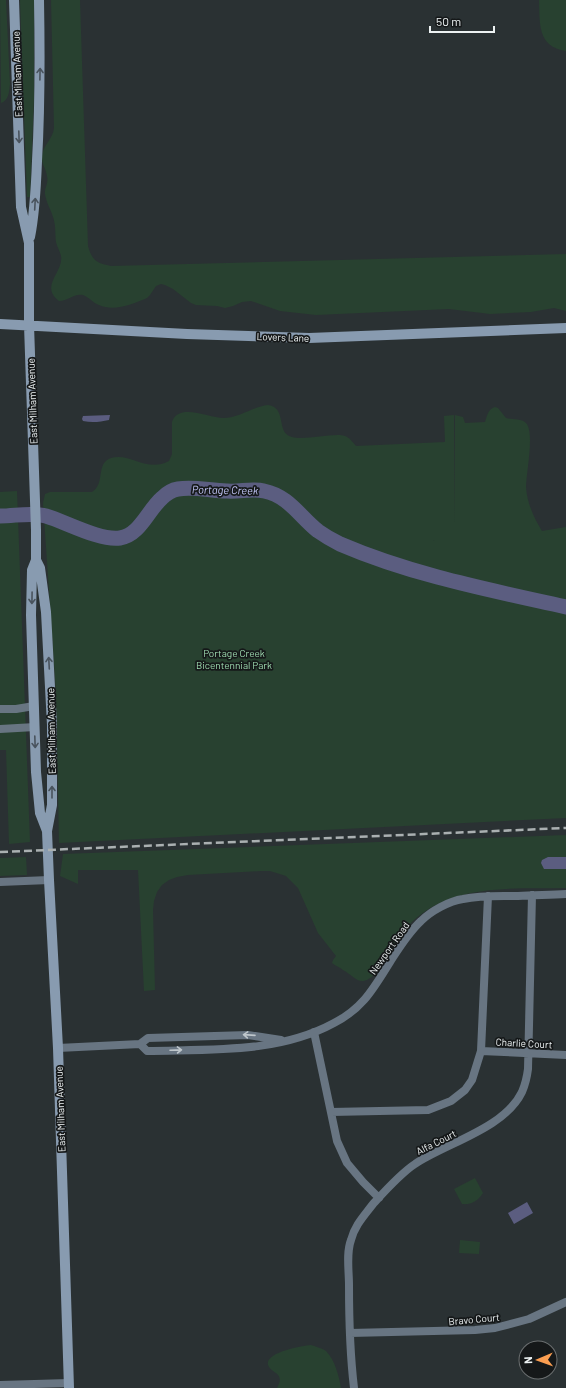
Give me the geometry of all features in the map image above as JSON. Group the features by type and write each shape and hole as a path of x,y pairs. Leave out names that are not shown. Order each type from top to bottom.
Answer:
{"street":[{"name":"East Milham Avenue","path":"14,0 21,207 29,243"},
{"name":"East Milham Avenue","path":"39,0 39,134 34,215 29,243 29,325 36,560 32,570 36,772 40,813 47,831"},
{"name":"Lovers Lane","path":"0,324 187,334 309,338 566,328"},
{"name":"East Milham Avenue","path":"36,560 40,568 46,612 52,725 52,806 47,831 58,1048 69,1386"},
{"path":"0,709 16,709 34,706"},
{"path":"0,729 35,726"},
{"path":"0,882 49,880"},
{"name":"Newport Road","path":"140,1044 147,1051 252,1048 288,1041 314,1032 333,1024 347,1015 369,996 398,949 422,920 437,910 462,899 488,896 566,894"},
{"name":"Alfa Court","path":"354,1388 350,1333 348,1261 350,1241 356,1224 379,1198 414,1164 472,1135 504,1113 514,1104 526,1081 528,1069 532,895"},
{"path":"331,1112 428,1110 451,1101 465,1090 472,1080 481,1051 488,896"},
{"path":"314,1032 337,1141 347,1163 379,1198"},
{"name":"Newport Road","path":"58,1048 140,1044 148,1038 248,1035 288,1041"},
{"name":"Charlie Court","path":"481,1051 566,1055"},
{"name":"Bravo Court","path":"350,1333 475,1330 495,1328 529,1319 566,1302"},
{"path":"0,1385 69,1386"}],"green space":[{"path":"0,0 6,0 10,84 7,98 1,103"},
{"path":"20,0 34,0 34,98 30,197 27,197"},
{"path":"51,0 80,0 88,246 91,255 98,262 111,266 566,254 566,311 554,308 531,312 490,314 449,309 316,315 280,311 251,301 242,302 225,308 196,305 191,303 173,289 161,284 156,286 147,298 130,305 111,308 105,307 95,303 83,295 77,295 59,301 53,295 51,290 61,262 61,256 56,242 54,220 45,192 47,179 42,159 44,149 52,135 54,128"},
{"path":"539,0 566,0 566,51 557,49 550,45 545,39 540,25"},
{"name":"Portage Creek Bicentennial Park","path":"268,405 274,407 278,411 282,426 287,435 298,438 306,438 343,435 350,439 356,446 445,442 444,416 454,415 455,524 455,415 463,417 465,423 485,422 489,411 495,407 498,408 506,418 524,421 526,423 529,428 530,444 526,487 531,510 542,531 566,527 566,818 59,843 56,693 43,503 45,494 50,492 92,492 99,484 103,465 111,458 125,458 153,465 169,461 172,454 172,422 175,416 181,413 195,412 229,418"},
{"path":"17,491 30,842 9,844 6,750 0,750 0,492"},
{"path":"566,835 566,888 525,888 483,891 462,895 443,902 425,911 409,925 399,937 374,975 365,981 358,980 332,963 336,956 318,933 298,888 286,876 270,871 261,871 188,875 169,880 162,885 157,892 153,910 155,990 144,991 138,870 78,870 78,884 60,876 63,854"},
{"path":"26,857 27,875 0,876 0,858"},
{"path":"475,1178 483,1193 474,1202 462,1204 454,1189"},
{"path":"460,1240 480,1242 479,1254 459,1253"},
{"path":"311,1345 326,1351 332,1359 341,1388 277,1388 280,1379 268,1365 269,1360 285,1350"}],"water":[{"path":"110,415 109,420 102,421 86,422 82,419 83,416"},
{"path":"548,857 566,857 566,869 544,869 541,863 542,860"},
{"path":"527,1202 533,1213 514,1224 508,1213"}],"waterway":[{"name":"Portage Creek","path":"0,516 29,514 41,515 103,537 120,538 133,532 157,503 165,495 174,490 184,488 221,491 259,490 280,497 318,531 326,536 340,544 367,555 395,565 452,581 566,607"}],"railway":[{"path":"0,852 566,828"}]}
